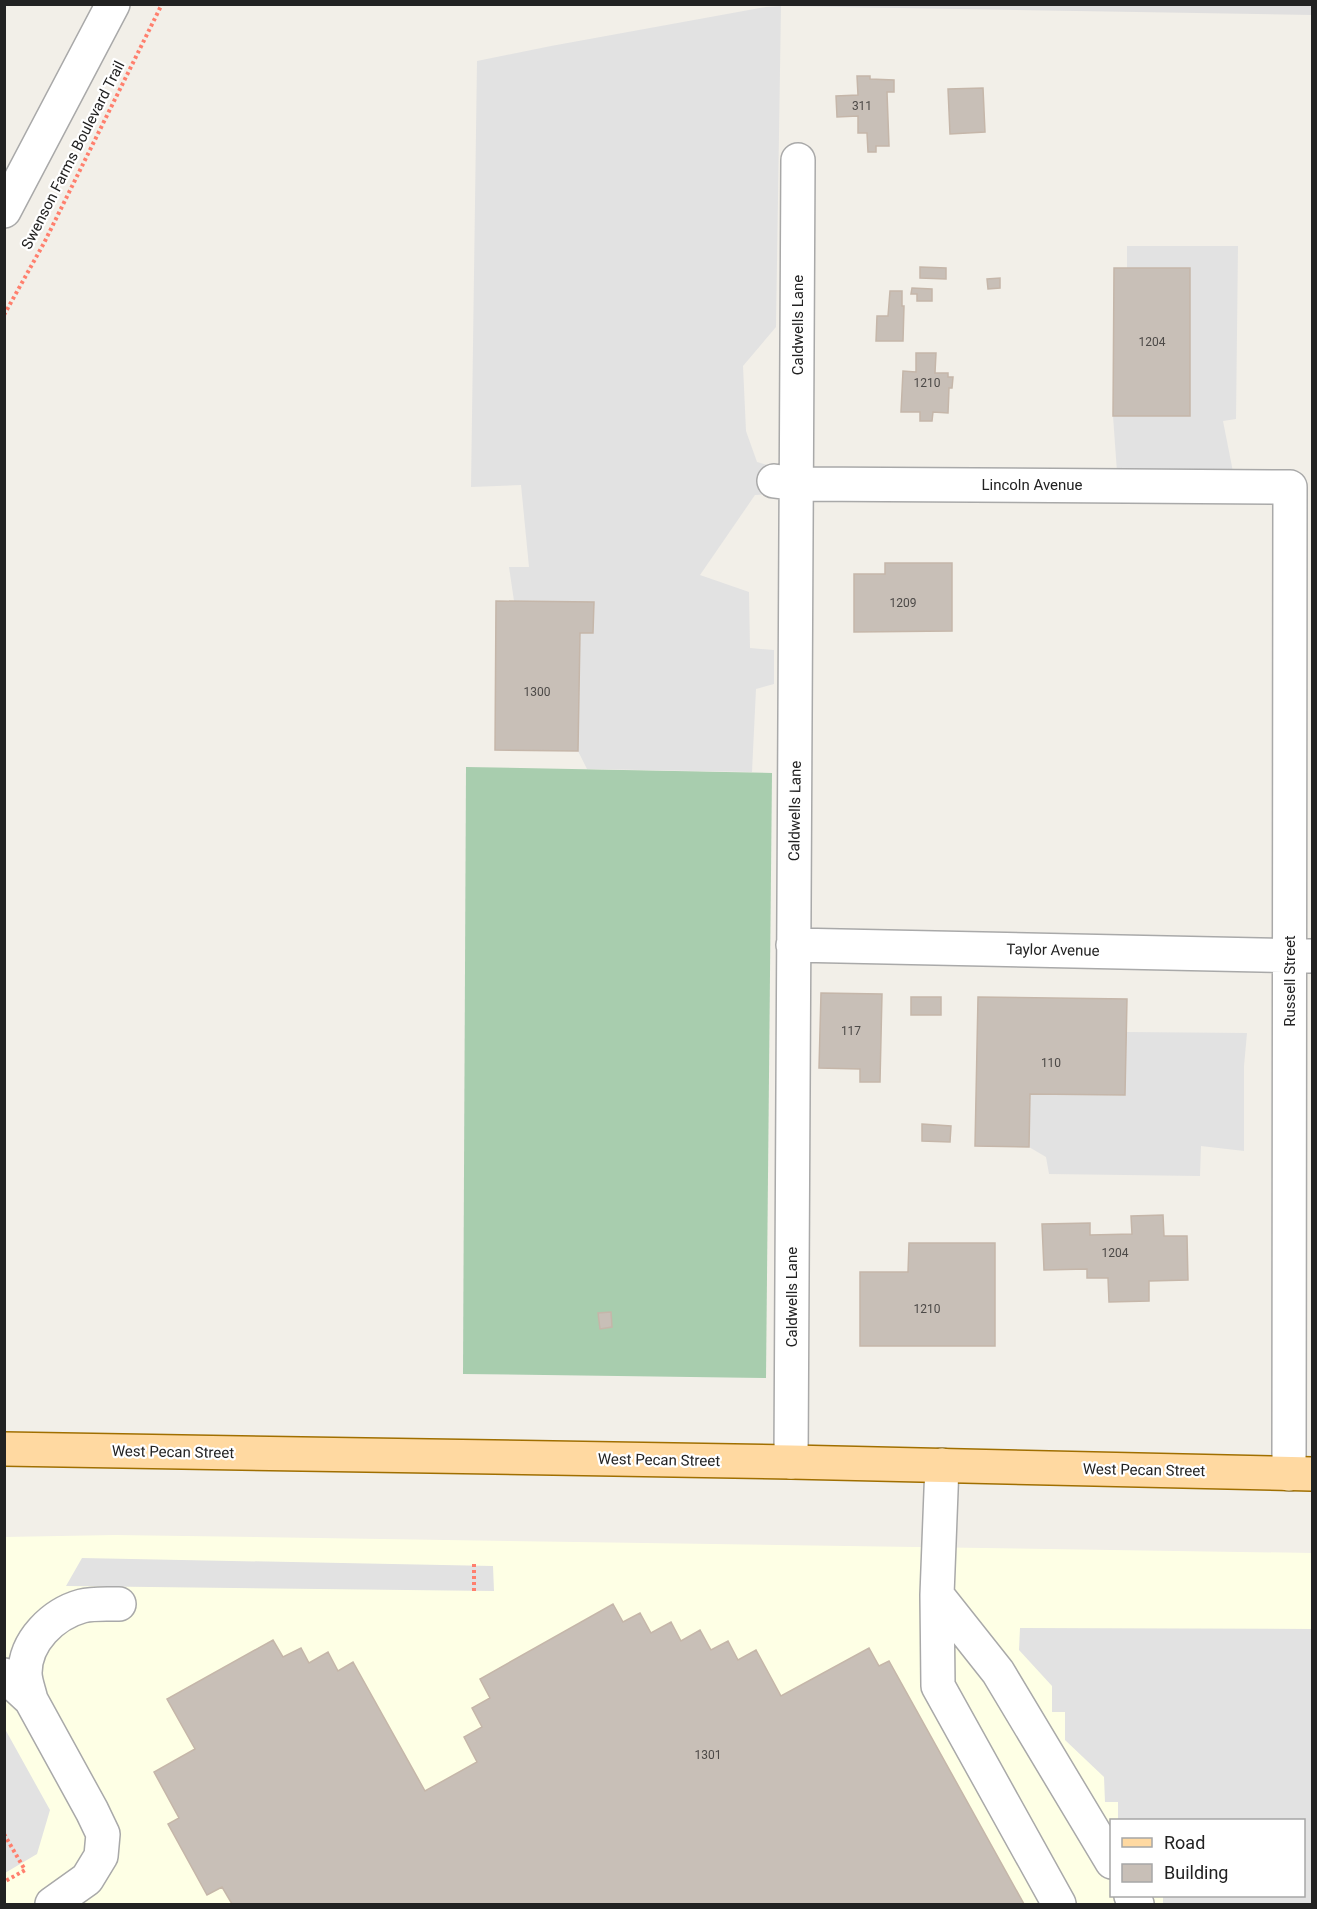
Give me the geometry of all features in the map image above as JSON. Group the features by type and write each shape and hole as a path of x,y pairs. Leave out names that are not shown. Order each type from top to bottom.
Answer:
{"main road":[{"name":"West Pecan Street","path":"4,1449 791,1462 1301,1474"}],"street":[{"path":"4,211 113,4"},
{"name":"Caldwells Lane","path":"791,1462 793,945 786,482 798,160"},
{"name":"Lincoln Avenue","path":"786,482 1290,487"},
{"name":"Russell Street","path":"1290,487 1301,956 1301,1474"},
{"name":"Taylor Avenue","path":"793,945 1301,956"},
{"path":"942,1465 937,1595 938,1686 1059,1905"},
{"path":"937,1595 998,1672 1110,1859"},
{"path":"52,1905 87,1879 101,1856 103,1834 31,1700 25,1673 29,1651 42,1630 56,1618 82,1606 119,1604"},
{"path":"4,1675 31,1700"}],"path":[{"name":"Swenson Farms Boulevard Trail","path":"4,315 44,243 162,4"},
{"path":"474,1564 474,1591"},
{"path":"4,1834 25,1870 4,1882"}],"shaded area":[{"path":"1312,4 1312,15 781,6 495,5"},
{"path":"781,6 776,327 743,366 746,431 757,462 774,467 774,494 755,495 700,575 749,592 750,648 774,650 774,684 756,689 752,772 587,769 578,751 580,633 593,633 594,602 514,601 509,567 529,567 521,485 471,487 477,61"},
{"path":"1127,246 1238,246 1236,419 1223,421 1236,487 1118,486 1113,416 1190,416 1190,268 1127,268"},
{"path":"466,767 772,773 766,1378 463,1374"},
{"path":"1126,1032 1247,1033 1244,1066 1244,1151 1201,1146 1200,1176 1049,1174 1046,1157 1029,1147 1030,1094 1125,1095"},
{"path":"115,1535 1312,1553 1312,1904 5,1904 4,1537"},
{"path":"82,1558 493,1566 494,1591 66,1586"},
{"path":"1020,1628 1312,1629 1312,1904 1163,1904 1163,1897 1305,1897 1305,1819 1118,1819 1118,1802 1105,1802 1104,1777 1065,1740 1065,1712 1052,1712 1052,1686 1019,1650"},
{"path":"5,1729 50,1810 37,1854 5,1873"}],"building":[{"path":"857,76 894,80 894,92 887,92 889,146 876,146 876,152 868,152 867,133 858,133 858,116 837,117 836,96 858,95"},
{"path":"983,88 985,132 950,134 948,89"},
{"path":"920,267 946,268 946,279 920,278"},
{"path":"1114,268 1190,268 1190,416 1113,416"},
{"path":"1000,278 1000,288 988,289 987,279"},
{"path":"912,288 932,289 932,301 917,301 917,294 911,294"},
{"path":"890,291 902,291 903,341 876,341 877,316 888,316"},
{"path":"916,353 936,353 935,373 948,373 948,377 953,377 952,388 949,388 948,413 933,412 932,421 920,421 920,412 901,412 903,371 916,372"},
{"path":"885,563 952,563 952,631 854,632 854,574 885,574"},
{"path":"496,601 594,602 593,633 580,633 578,751 495,750"},
{"path":"821,993 882,994 880,1082 860,1082 860,1069 819,1068"},
{"path":"911,997 941,997 941,1015 911,1015"},
{"path":"978,997 1127,999 1125,1095 1030,1094 1029,1147 975,1146"},
{"path":"922,1124 951,1126 950,1142 922,1141"},
{"path":"1163,1215 1164,1236 1187,1236 1188,1280 1149,1281 1149,1301 1109,1302 1108,1278 1087,1278 1087,1269 1044,1270 1042,1224 1090,1223 1090,1235 1132,1234 1131,1216"},
{"path":"909,1243 995,1243 995,1346 860,1346 860,1272 908,1272"},
{"path":"611,1312 612,1327 600,1329 598,1313"},
{"path":"613,1604 623,1622 640,1613 651,1633 671,1622 681,1641 700,1630 711,1650 728,1641 738,1660 756,1650 781,1696 869,1648 879,1666 889,1661 1024,1904 232,1904 222,1887 207,1895 168,1824 179,1818 154,1772 195,1749 167,1699 273,1640 283,1657 301,1648 309,1663 328,1652 338,1671 353,1662 425,1791 477,1762 464,1737 482,1727 472,1708 490,1698 480,1679"}]}
